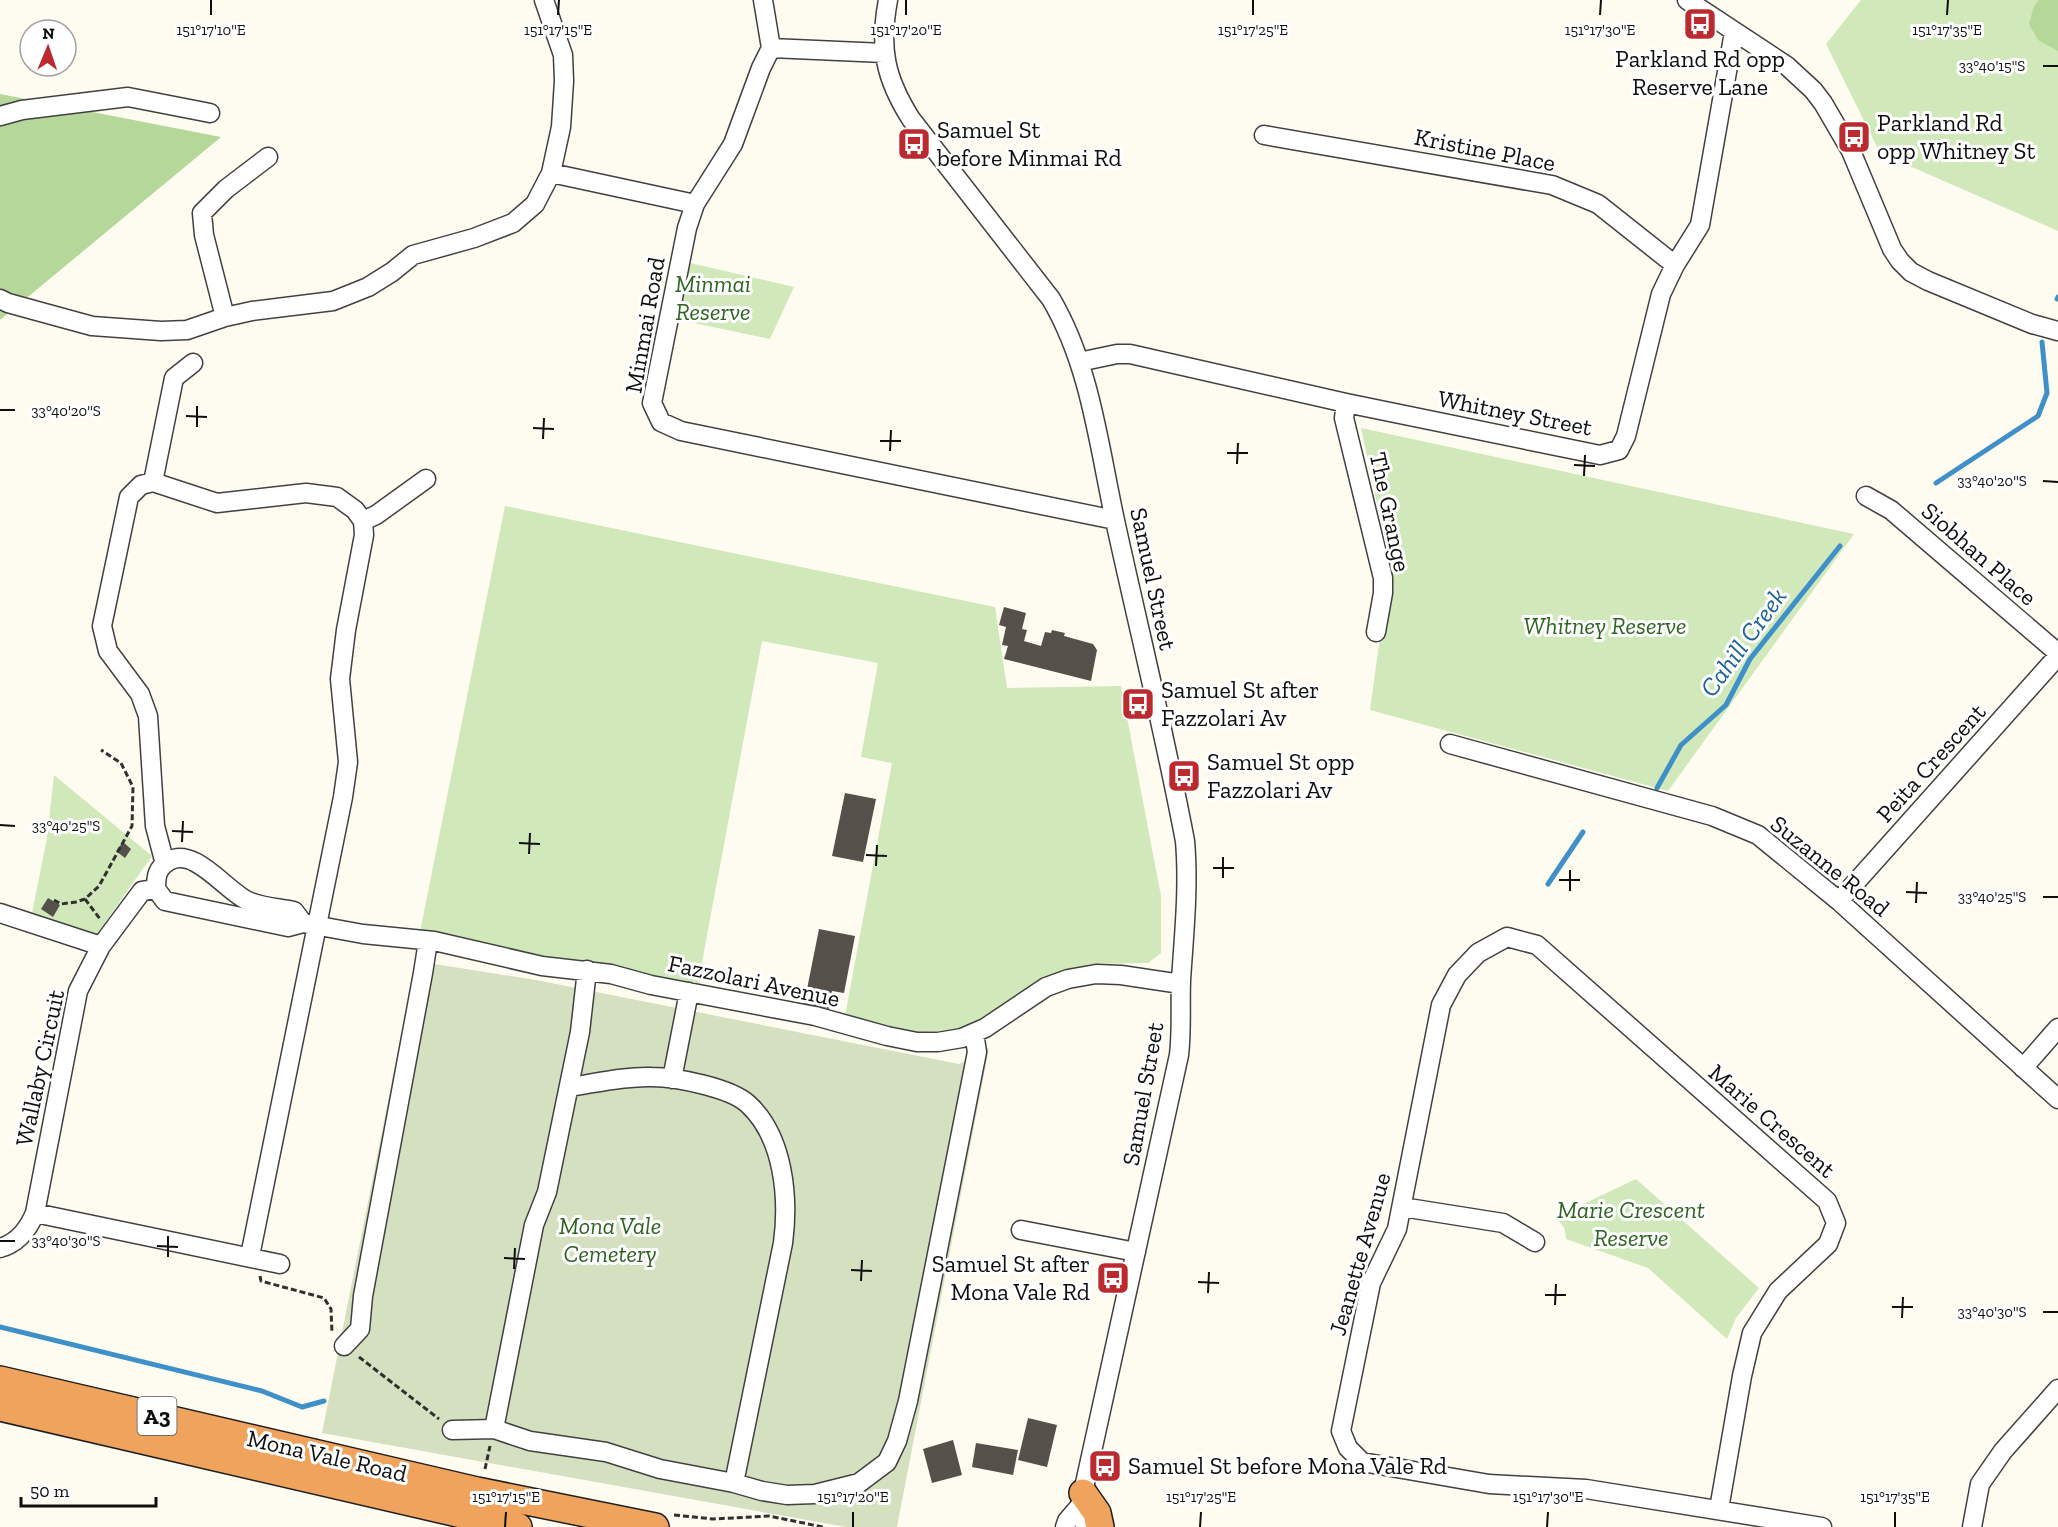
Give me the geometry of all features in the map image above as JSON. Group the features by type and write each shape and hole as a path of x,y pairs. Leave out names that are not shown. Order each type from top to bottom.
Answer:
{"highway":[{"name":"Mona Vale Road","path":"0,1380 477,1491 655,1527"},
{"name":"Mona Vale Road","path":"0,1407 518,1527"},
{"path":"1082,1500 1097,1513 1100,1527"}],"street":[{"path":"0,299 92,326 161,331 187,330 225,316 294,305 333,302 368,287 392,272 412,255 474,238 513,223 535,204 551,173 561,127 563,55 544,0"},
{"path":"763,0 771,48 884,53"},
{"name":"Samuel Street","path":"888,0 883,25 884,53 892,83 900,100 911,119 1051,299 1066,324 1080,362 1102,453 1185,841 1187,877 1179,1055 1082,1500"},
{"path":"1687,0 1708,6 1734,32 1788,66 1804,80 1823,103 1851,151 1892,249 1911,272 2032,324 2058,331"},
{"name":"Whitney Street","path":"1080,362 1117,354 1130,354 1346,403 1600,455 1619,450 1626,436 1660,294 1700,225 1734,32"},
{"name":"Minmai Road","path":"771,48 761,68 733,144 695,204 687,228 652,403 661,422 681,431 1115,520"},
{"path":"0,116 22,110 128,98 210,113"},
{"name":"Kristine Place","path":"1264,135 1552,185 1598,204 1675,265"},
{"path":"225,316 204,235 202,213 226,189 268,157"},
{"path":"551,173 695,204"},
{"path":"153,482 174,378 193,363"},
{"name":"The Grange","path":"1346,403 1344,418 1383,578 1383,593 1376,632"},
{"path":"363,521 376,515 426,479"},
{"path":"156,889 156,874 165,864 155,826 148,716 140,694 108,651 102,626 129,497 141,485 153,482 217,503 306,494 337,497 355,510 363,521 364,535 346,630 340,680 348,762 343,797 310,925 254,1257"},
{"name":"Siobhan Place","path":"1866,496 1891,510 2058,654"},
{"name":"Peita Crescent","path":"1839,901 2058,654"},
{"name":"Suzanne Road","path":"1450,744 1712,816 1758,836 1839,901 2058,1099"},
{"name":"Fazzolari Avenue","path":"165,864 174,858 184,858 195,862 248,901 294,910 310,925"},
{"name":"Fazzolari Avenue","path":"156,889 165,901 288,927 310,925 428,941 542,966 611,974 651,985 815,1016 917,1042 938,1042 962,1038 974,1033 1046,987 1068,979 1096,974 1121,975 1181,984"},
{"name":"Wallaby Circuit","path":"5,1246 28,1230 34,1213 78,991 101,946 142,891 156,889"},
{"path":"0,913 101,946"},
{"name":"Jeanette Avenue","path":"1537,945 1507,937 1478,953 1457,975 1441,1005 1397,1229 1371,1283 1341,1431 1348,1448 1362,1462 1489,1484 1586,1489 1822,1527"},
{"path":"344,1346 360,1329 363,1296 428,941"},
{"name":"Marie Crescent","path":"1537,945 1827,1201 1836,1223 1828,1244 1778,1291 1752,1333 1742,1376 1719,1509"},
{"path":"494,1429 534,1225 547,1192 569,1087 580,1032 587,970"},
{"path":"672,1079 689,992"},
{"path":"2023,1068 2058,1029"},
{"path":"452,1430 494,1429 530,1441 606,1452 660,1469 734,1482 762,1491 787,1495 815,1494 859,1483 887,1462 897,1441 911,1389 977,1052 974,1033"},
{"path":"569,1087 650,1077 672,1079 717,1089 747,1102 771,1137 779,1159 785,1191 786,1217 783,1243 734,1482"},
{"path":"1402,1207 1503,1223 1535,1242"},
{"path":"34,1213 280,1264"},
{"path":"1021,1230 1136,1252"},
{"path":"1972,1527 1980,1484 2003,1451 2058,1389"},
{"path":"1065,1527 1066,1521 1082,1500"},
{"path":"1082,1500 1085,1527"}],"path":[{"path":"54,900 61,904 85,899 105,878 132,826 133,787 121,763 101,750"},
{"path":"85,899 102,923"},
{"path":"254,1257 261,1281 324,1298 331,1309 331,1332 344,1346 452,1430"}],"green space":[{"path":"1861,0 2058,0 2058,231 1880,153 1826,44"},
{"path":"2039,0 2058,0 2058,51 2038,40 2029,24 2034,6"},
{"path":"0,94 221,137 0,320"},
{"name":"Minmai Reserve","path":"686,262 794,287 770,339 675,319"},
{"name":"Whitney Reserve","path":"1361,428 1854,534 1668,791 1370,710 1390,564"},
{"path":"505,506 995,607 1007,688 1121,686 1161,896 1161,953 1148,963 1090,964 1053,975 961,1030 916,1032 845,1016 892,763 861,757 878,663 762,641 697,989 420,932"},
{"path":"54,775 152,856 91,942 30,923 47,838"},
{"name":"Mona Vale Cemetery","path":"416,961 536,980 959,1064 989,1048 897,1527 846,1527 322,1433"},
{"name":"Marie Crescent Reserve","path":"1636,1179 1759,1288 1736,1318 1727,1339 1648,1268 1566,1239 1565,1229 1556,1217"}],"building":[{"path":"1004,607 1026,613 1022,629 1027,630 1024,641 1041,646 1045,632 1051,633 1052,630 1065,633 1064,636 1093,644 1097,650 1091,681 1004,659 1008,646 1002,645 1006,627 999,625"},
{"path":"845,793 876,799 863,862 832,856"},
{"path":"123,842 131,849 125,858 116,851"},
{"path":"48,898 60,905 53,917 41,909"},
{"path":"819,929 855,936 844,993 832,991 829,1009 804,1004"},
{"path":"1028,1418 1057,1425 1047,1467 1018,1460"},
{"path":"953,1440 962,1475 932,1483 923,1449"},
{"path":"976,1443 1018,1450 1013,1475 972,1467"}],"waterway":[{"name":"Cahill Creek","path":"1936,483 2038,416 2047,393 2042,342"},
{"name":"Cahill Creek","path":"1657,788 1681,745 1726,705 1750,659 1840,546"},
{"name":"Cahill Creek","path":"1548,884 1583,832"},
{"path":"0,1327 262,1391 302,1407 324,1401"}],"place":[{"name":"Parkland Rd opp Reserve Lane","path":"1700,24"},
{"name":"Parkland Rd opp Whitney St","path":"1854,137"},
{"name":"Samuel St before Minmai Rd","path":"914,144"},
{"name":"Samuel St after Fazzolari Av","path":"1138,704"},
{"name":"Samuel St opp Fazzolari Av","path":"1184,776"},
{"name":"Samuel St after Mona Vale Rd","path":"1113,1278"},
{"name":"Samuel St before Mona Vale Rd","path":"1105,1466"}]}
